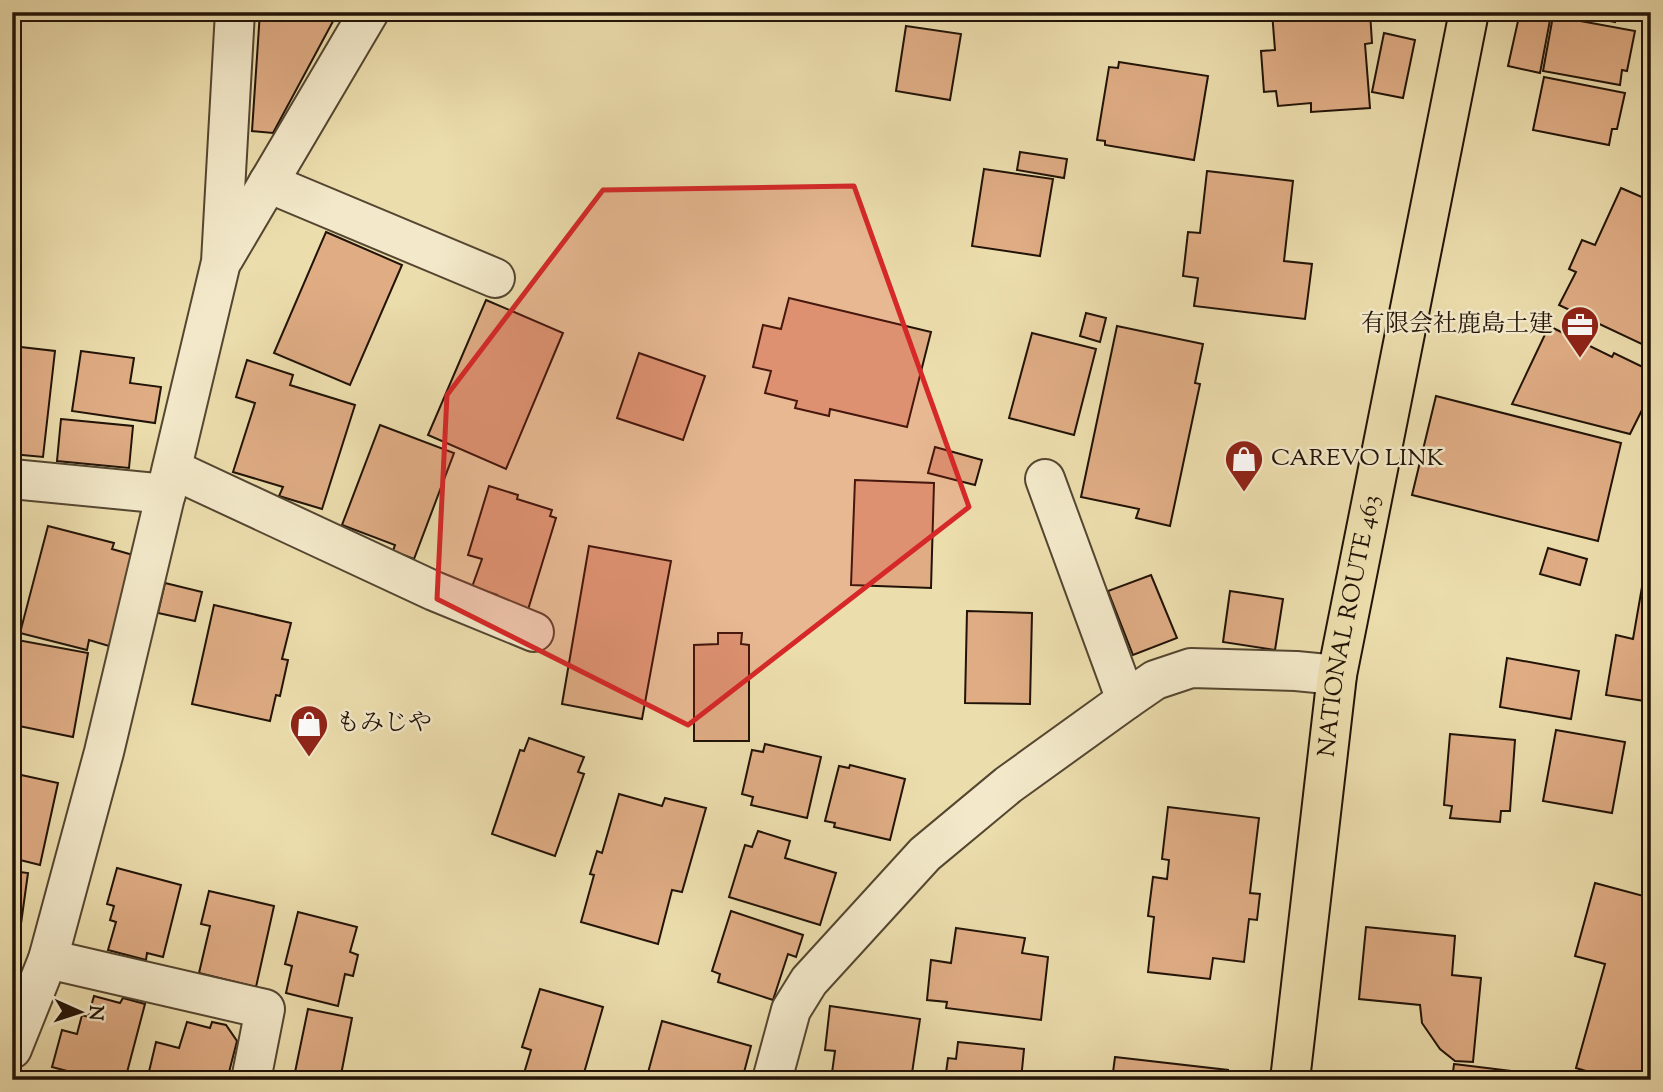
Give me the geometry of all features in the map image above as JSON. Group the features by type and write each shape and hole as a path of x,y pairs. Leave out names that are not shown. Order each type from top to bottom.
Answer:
{"highway":[{"name":"NATIONAL ROUTE 463","path":"1290,1080 1337,675 1469,12"}],"street":[{"path":"12,1049 48,959 104,752 221,262 235,12"},
{"path":"221,262 369,12"},
{"path":"268,183 495,278"},
{"path":"12,479 169,482 534,632"},
{"path":"1045,479 1126,700"},
{"path":"772,1080 791,1010 809,981 925,854 1008,785 1126,700 1155,680 1191,668 1337,675"},
{"path":"48,959 265,1009 251,1080"}],"highlighted area":[{"path":"854,186 969,507 688,725 437,599 447,395 603,190"}],"building":[{"path":"260,12 338,12 273,133 252,131"},
{"path":"1272,12 1370,12 1372,43 1365,44 1370,108 1311,112 1311,103 1278,106 1276,91 1264,92 1261,51 1275,50"},
{"path":"1520,12 1551,15 1540,73 1508,66"},
{"path":"1565,12 1617,12 1615,22"},
{"path":"1553,16 1635,31 1627,71 1622,70 1620,85 1543,71"},
{"path":"906,26 961,34 950,100 896,91"},
{"path":"1384,33 1415,40 1403,98 1372,92"},
{"path":"1119,62 1208,76 1194,160 1105,145 1105,141 1097,140 1109,67 1118,68"},
{"path":"1544,77 1625,93 1617,129 1612,129 1609,145 1533,130"},
{"path":"1020,152 1067,159 1064,178 1017,170"},
{"path":"984,169 1053,179 1040,256 972,246"},
{"path":"1207,171 1293,181 1284,261 1312,264 1305,319 1194,306 1198,278 1183,276 1188,232 1200,233"},
{"path":"1621,188 1651,201 1651,340 1648,347 1559,305 1576,272 1569,269 1582,240 1595,245"},
{"path":"326,232 402,265 350,385 274,353"},
{"path":"789,298 931,332 907,427 830,409 829,416 795,408 797,401 765,393 771,371 753,367 763,325 781,329"},
{"path":"486,300 563,333 506,469 428,435"},
{"path":"1086,313 1106,318 1100,342 1080,336"},
{"path":"1117,326 1203,344 1195,383 1200,384 1170,526 1136,518 1139,509 1081,497"},
{"path":"1549,326 1612,357 1614,353 1651,371 1651,392 1630,434 1512,404"},
{"path":"1032,333 1096,349 1074,435 1009,418"},
{"path":"12,346 55,351 43,457 12,454"},
{"path":"81,351 134,358 130,383 161,387 155,423 72,411"},
{"path":"639,353 705,376 683,440 617,418"},
{"path":"247,360 293,375 290,385 355,405 322,509 279,496 283,487 233,472 255,403 236,397"},
{"path":"1436,396 1621,443 1598,541 1412,495"},
{"path":"61,419 133,426 129,468 57,461"},
{"path":"380,425 454,453 414,559 393,551 395,545 342,525"},
{"path":"935,447 982,460 975,485 928,473"},
{"path":"855,480 934,483 931,588 851,585"},
{"path":"489,486 518,495 517,499 552,510 550,516 556,518 527,613 494,603 497,595 472,587 482,559 468,555"},
{"path":"48,526 114,543 112,549 133,555 109,646 89,640 87,650 20,633"},
{"path":"589,546 671,561 642,719 562,704"},
{"path":"1548,548 1587,559 1580,585 1540,574"},
{"path":"1647,558 1651,559 1651,702 1606,695 1616,635 1633,639"},
{"path":"1151,575 1177,638 1133,655 1108,591"},
{"path":"165,583 202,592 195,621 158,613"},
{"path":"1230,591 1283,599 1275,650 1223,642"},
{"path":"214,605 291,623 282,659 288,660 280,696 276,695 270,721 192,704"},
{"path":"967,611 1032,613 1030,704 965,703"},
{"path":"718,633 742,633 741,644 749,645 749,741 694,741 694,645 718,644"},
{"path":"12,639 88,653 73,737 14,725 19,695 12,694"},
{"path":"1507,658 1579,671 1571,719 1500,707"},
{"path":"1556,730 1625,742 1612,813 1543,801"},
{"path":"1450,734 1515,740 1510,811 1501,811 1500,822 1450,818 1452,806 1444,805"},
{"path":"529,738 584,757 578,772 584,774 555,856 492,834 520,750 524,751"},
{"path":"765,744 821,757 807,818 751,805 753,797 742,794 752,750 763,752"},
{"path":"850,765 905,779 890,840 834,827 835,823 825,821 839,766 849,768"},
{"path":"12,773 58,783 40,865 12,858"},
{"path":"619,794 662,806 665,798 706,808 682,892 672,890 658,944 581,922 594,875 590,874 597,851 602,853"},
{"path":"1168,807 1259,818 1250,893 1260,894 1257,920 1249,919 1244,962 1213,958 1210,979 1148,972 1154,917 1148,916 1153,877 1167,879 1169,860 1162,859"},
{"path":"758,831 790,841 785,858 836,873 820,925 729,897 745,845 752,847"},
{"path":"117,868 181,885 163,957 147,953 146,960 108,950 116,922 110,920 114,906 107,904"},
{"path":"12,871 28,873 15,967 12,967"},
{"path":"1595,883 1651,898 1651,1080 1616,1080 1576,1068 1605,964 1575,956"},
{"path":"209,891 274,906 256,987 199,973 210,926 201,924"},
{"path":"731,911 803,935 796,957 788,954 773,1000 718,982 720,974 712,971"},
{"path":"298,912 357,927 350,952 358,955 353,976 345,974 338,1006 286,993 292,966 285,964"},
{"path":"1366,927 1455,936 1452,975 1481,978 1473,1062 1455,1061 1440,1049 1422,1023 1420,1005 1359,999"},
{"path":"956,928 1025,938 1022,953 1048,957 1041,1020 946,1008 947,1002 927,1000 931,960 951,963"},
{"path":"540,989 603,1007 582,1080 522,1080 531,1050 522,1047"},
{"path":"94,996 120,1003 123,998 145,1004 125,1080 101,1080 52,1067 62,1030 77,1034 82,1015 88,1017"},
{"path":"830,1006 920,1019 911,1080 831,1080 835,1051 825,1050"},
{"path":"308,1009 352,1018 340,1080 287,1080 288,1076 294,1077"},
{"path":"662,1021 751,1046 742,1080 646,1080"},
{"path":"187,1022 210,1028 212,1022 226,1025 237,1041 227,1080 147,1080 156,1042 179,1048"},
{"path":"958,1042 1024,1049 1021,1080 950,1080 951,1074 946,1073 948,1058 956,1059"},
{"path":"1115,1057 1228,1070 1227,1080 1112,1080"},
{"path":"1454,1064 1536,1074 1535,1080 1452,1080"}],"place":[{"name":"有限会社鹿島土建","path":"1580,359"},
{"name":"CAREVO LINK","path":"1244,493"},
{"name":"もみじや","path":"309,758"}]}
